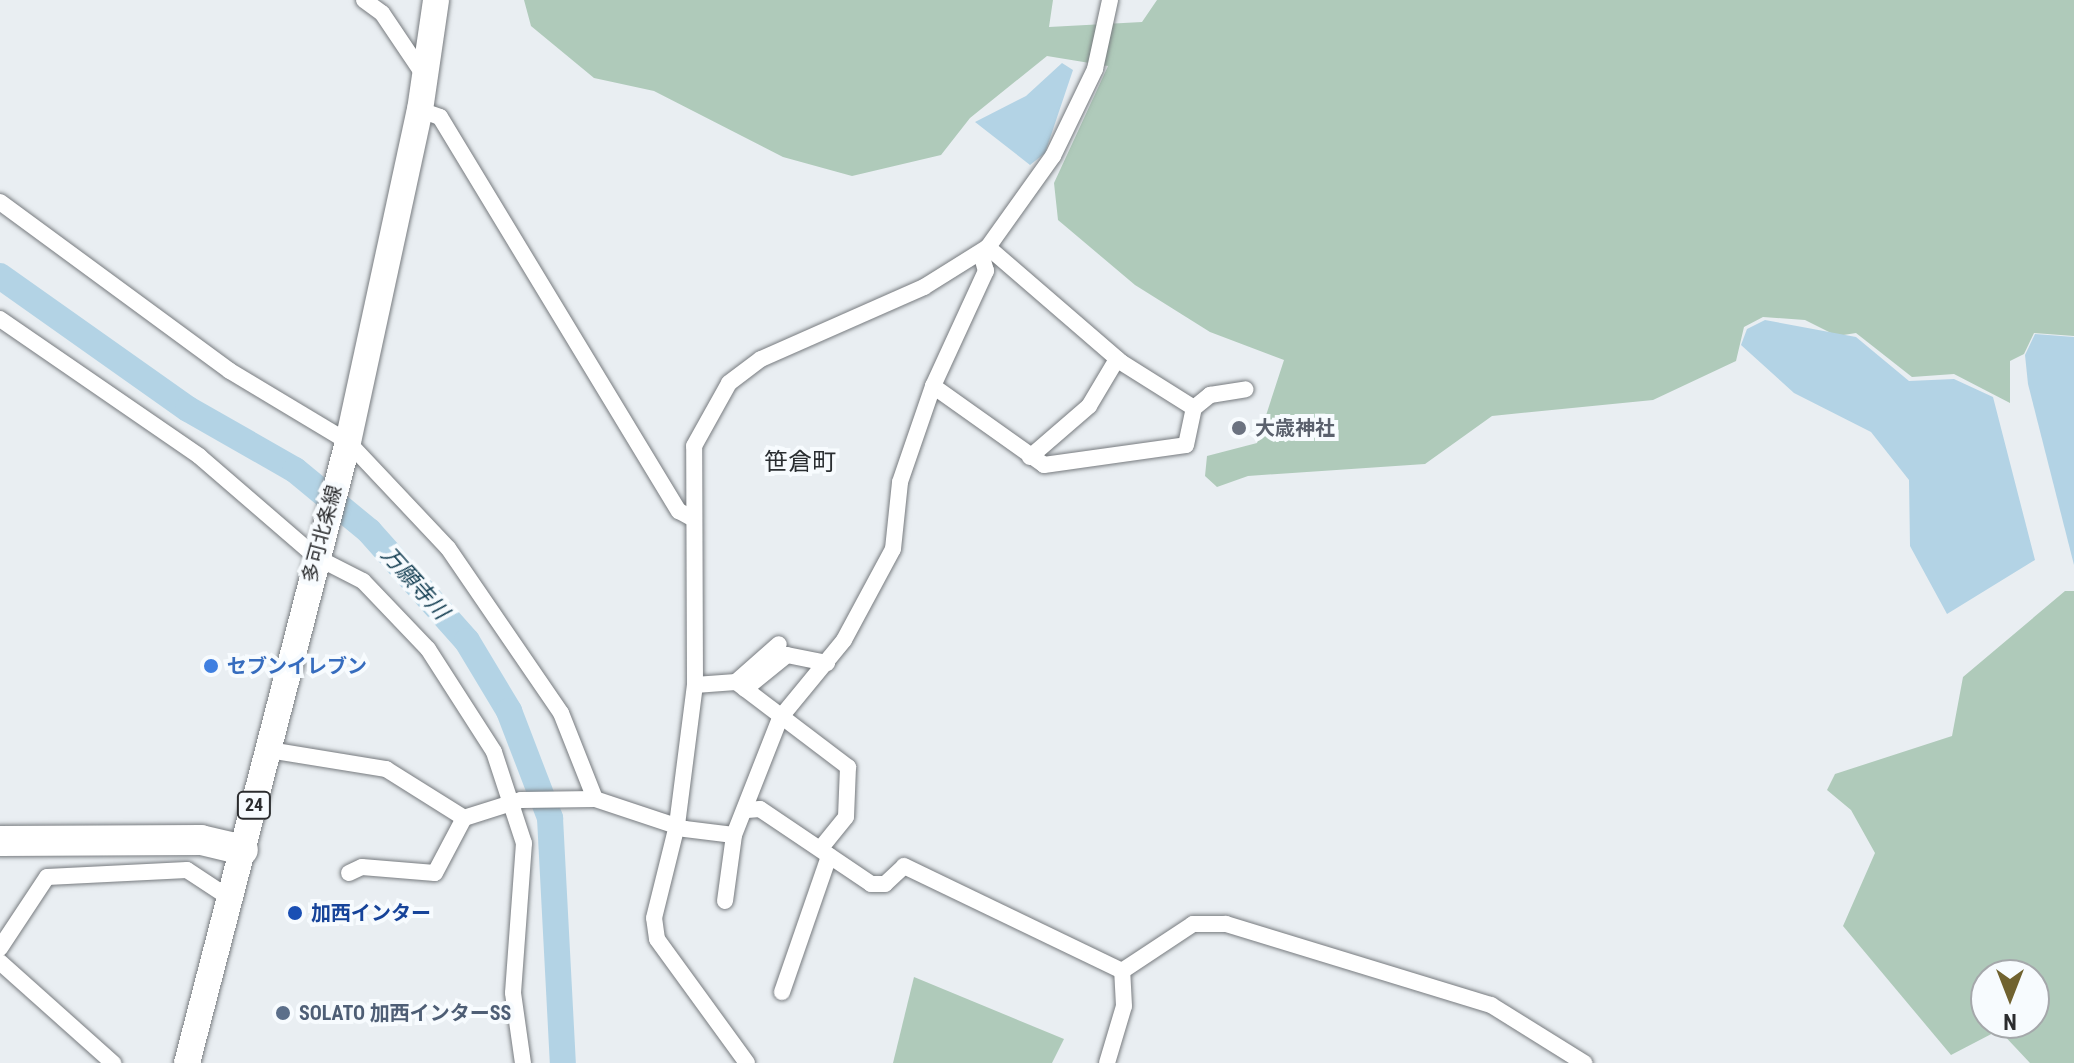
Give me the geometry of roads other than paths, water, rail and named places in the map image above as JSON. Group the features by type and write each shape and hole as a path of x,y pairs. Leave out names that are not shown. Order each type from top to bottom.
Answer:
{"highway":[{"path":"0,841 201,840 243,850"},
{"path":"0,854 203,856 243,850"}],"main road":[{"name":"多可北条線","path":"187,1063 345,449 420,110 436,0"}],"street":[{"path":"364,0 382,13 425,77"},
{"path":"747,1063 657,939 654,918 677,825 695,685 690,517 694,446 729,383 761,359 924,287 984,250 1053,156 1095,69 1110,0"},
{"path":"420,110 440,117 679,511 690,517"},
{"path":"0,202 230,371 345,449 448,548 561,713 588,799"},
{"path":"984,250 1117,359 1194,408"},
{"path":"725,901 734,835 747,810 780,718 827,663 893,549 900,482 933,386 986,271 984,250"},
{"path":"0,319 199,456 317,552 363,581 404,618 494,752 516,801 528,868 514,975 523,1063"},
{"path":"1030,457 1089,406 1117,359"},
{"path":"933,386 1030,457 1063,466 1186,445 1194,408 1210,395 1246,389"},
{"path":"740,686 779,644"},
{"path":"695,685 740,686 787,655 827,663"},
{"path":"740,686 848,767 846,817 825,852 782,992"},
{"path":"269,750 386,769 464,818"},
{"path":"349,873 362,867 435,873 464,818 516,801 588,799 677,825 734,835"},
{"path":"747,810 760,809 871,884 885,884 904,866 1122,971"},
{"path":"0,948 47,877 187,870 231,899"},
{"path":"1122,971 1174,932 1226,924 1491,1005 1584,1063"},
{"path":"0,962 113,1063"},
{"path":"1107,1063 1124,1006 1122,971"}],"water":[{"path":"1062,63 1073,70 1045,153 1030,165 975,122 1026,96"},
{"path":"1765,320 1856,337 1909,381 1954,379 1993,397 2035,560 1947,614 1910,546 1909,480 1871,432 1794,393 1741,345 1747,329"},
{"path":"2035,334 2074,337 2074,565 2028,384 2025,355"}],"waterway":[{"name":"万願寺川","path":"0,276 188,409 295,470 369,531 467,641 509,711 550,818 563,1063"}],"place":[{"name":"大歳神社","path":"1239,428"},
{"name":"セブンイレブン","path":"211,666"},
{"name":"加西インター","path":"295,913"},
{"name":"SOLATO 加西インターSS","path":"283,1013"}],"district":[{"name":"笹倉町","path":"800,463"}]}
